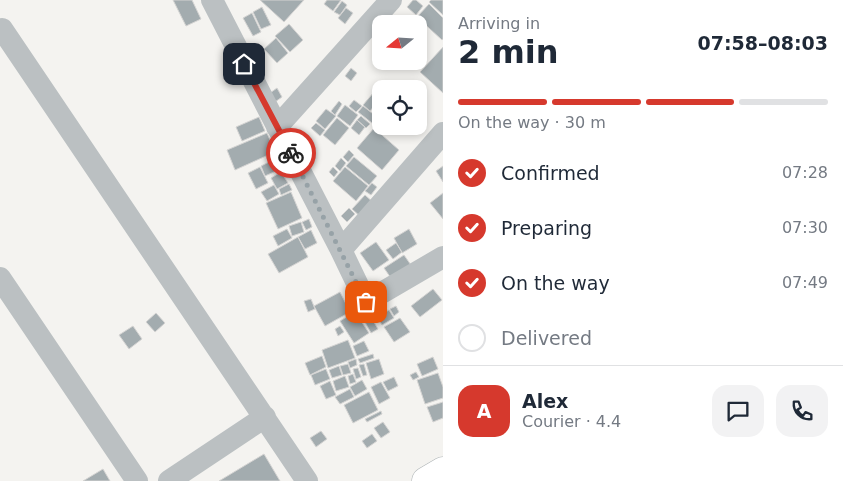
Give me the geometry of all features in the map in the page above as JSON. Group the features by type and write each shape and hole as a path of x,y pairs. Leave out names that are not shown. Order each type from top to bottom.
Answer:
{"main road":[{"path":"426,481 443,471"}],"street":[{"path":"212,0 366,302 443,257"},
{"path":"277,127 391,0"},
{"path":"0,32 2,29 307,481"},
{"path":"341,250 443,133"},
{"path":"0,278 137,481"},
{"path":"169,481 265,417"}],"building":[{"path":"173,0 192,0 201,19 186,26"},
{"path":"260,0 304,0 284,22"},
{"path":"327,0 341,0 333,11 324,4"},
{"path":"413,0 416,0 423,6 416,15 407,7"},
{"path":"431,0 443,0 443,15 429,2"},
{"path":"342,1 347,5 340,15 334,12"},
{"path":"429,4 443,18 442,40 428,27 428,15 419,15"},
{"path":"262,7 271,25 261,29 253,12"},
{"path":"346,8 353,13 345,24 338,18"},
{"path":"252,13 261,32 253,36 243,18"},
{"path":"289,24 303,40 290,52 275,36"},
{"path":"276,38 288,53 277,63 264,49"},
{"path":"443,47 443,93 420,72 428,70 428,63"},
{"path":"351,68 357,73 351,81 345,76"},
{"path":"277,88 282,97 275,102 270,93"},
{"path":"372,94 372,109 370,111 363,105"},
{"path":"354,100 362,106 356,112 349,106"},
{"path":"339,101 342,104 335,115 331,111"},
{"path":"345,105 358,115 350,126 337,116"},
{"path":"363,106 372,113 372,123 358,112"},
{"path":"326,109 336,116 325,129 316,121"},
{"path":"361,116 370,124 366,128 357,120"},
{"path":"259,117 265,131 242,141 236,127"},
{"path":"337,118 349,128 335,145 323,135"},
{"path":"357,120 365,127 359,135 351,128"},
{"path":"316,123 325,130 320,136 311,128"},
{"path":"372,130 372,135 382,135 399,150 382,170 357,148"},
{"path":"267,133 275,152 235,170 227,150"},
{"path":"349,150 354,155 348,162 343,157"},
{"path":"354,157 377,176 369,185 346,166"},
{"path":"341,158 346,163 340,171 335,166"},
{"path":"271,161 276,171 265,176 261,166"},
{"path":"443,166 443,182 436,171"},
{"path":"260,167 268,183 256,189 248,173"},
{"path":"333,167 338,172 334,177 329,172"},
{"path":"345,167 368,186 356,201 333,181"},
{"path":"281,172 288,183 277,189 271,178"},
{"path":"372,183 377,187 371,195 365,191"},
{"path":"289,184 292,190 281,195 279,189"},
{"path":"274,185 279,194 267,201 261,192"},
{"path":"291,192 302,218 278,229 266,203"},
{"path":"443,193 443,219 430,203"},
{"path":"365,195 375,204 363,219 352,209"},
{"path":"349,208 355,214 347,222 341,216"},
{"path":"309,219 312,227 306,230 302,222"},
{"path":"301,222 304,232 292,236 289,226"},
{"path":"287,229 292,238 278,246 273,236"},
{"path":"409,229 417,244 402,253 394,238"},
{"path":"311,230 317,243 305,249 298,237"},
{"path":"298,237 308,257 279,273 268,254"},
{"path":"376,242 389,260 373,271 360,253"},
{"path":"396,243 402,252 393,259 386,250"},
{"path":"404,255 413,268 393,281 384,268"},
{"path":"433,289 442,300 420,317 411,306"},
{"path":"340,292 350,312 325,326 314,306"},
{"path":"311,299 315,309 308,312 304,301"},
{"path":"383,302 387,310 379,314 375,306"},
{"path":"396,306 399,312 394,316 390,309"},
{"path":"389,310 394,318 382,325 377,317"},
{"path":"355,312 369,333 354,343 340,321"},
{"path":"156,313 165,323 155,332 146,322"},
{"path":"400,318 410,332 394,342 384,327"},
{"path":"372,319 378,329 371,333 365,322"},
{"path":"133,326 142,339 129,349 119,335"},
{"path":"340,326 344,332 338,336 335,329"},
{"path":"348,340 355,358 328,368 322,350"},
{"path":"364,341 369,351 357,356 353,346"},
{"path":"373,354 374,358 360,363 358,359"},
{"path":"322,356 326,367 310,375 305,363"},
{"path":"433,357 438,369 422,376 417,364"},
{"path":"356,359 357,365 350,368 348,362"},
{"path":"379,359 384,374 371,379 366,363"},
{"path":"348,364 351,373 343,375 340,366"},
{"path":"364,364 367,375 363,376 359,365"},
{"path":"339,366 342,375 332,378 329,370"},
{"path":"358,368 361,377 356,379 353,369"},
{"path":"326,369 330,379 315,385 311,375"},
{"path":"416,372 419,377 413,380 410,375"},
{"path":"438,373 443,387 443,398 425,404 417,380"},
{"path":"353,374 356,382 350,384 348,376"},
{"path":"345,376 349,387 336,391 333,381"},
{"path":"394,377 398,386 388,391 383,382"},
{"path":"362,380 367,389 355,396 350,387"},
{"path":"330,381 336,395 326,399 320,386"},
{"path":"381,382 390,398 379,404 371,387"},
{"path":"350,389 354,397 340,404 335,397"},
{"path":"369,392 378,410 353,423 344,405"},
{"path":"443,402 443,418 433,422 427,407"},
{"path":"381,411 382,414 367,422 365,419"},
{"path":"383,422 390,432 381,438 374,428"},
{"path":"321,431 327,439 316,447 310,438"},
{"path":"372,434 377,441 367,448 362,441"},
{"path":"264,454 280,481 219,481"},
{"path":"103,469 110,481 83,481"}],"way so far":[{"path":"291,153 366,302"}],"route":[{"path":"244,64 291,153"}]}
